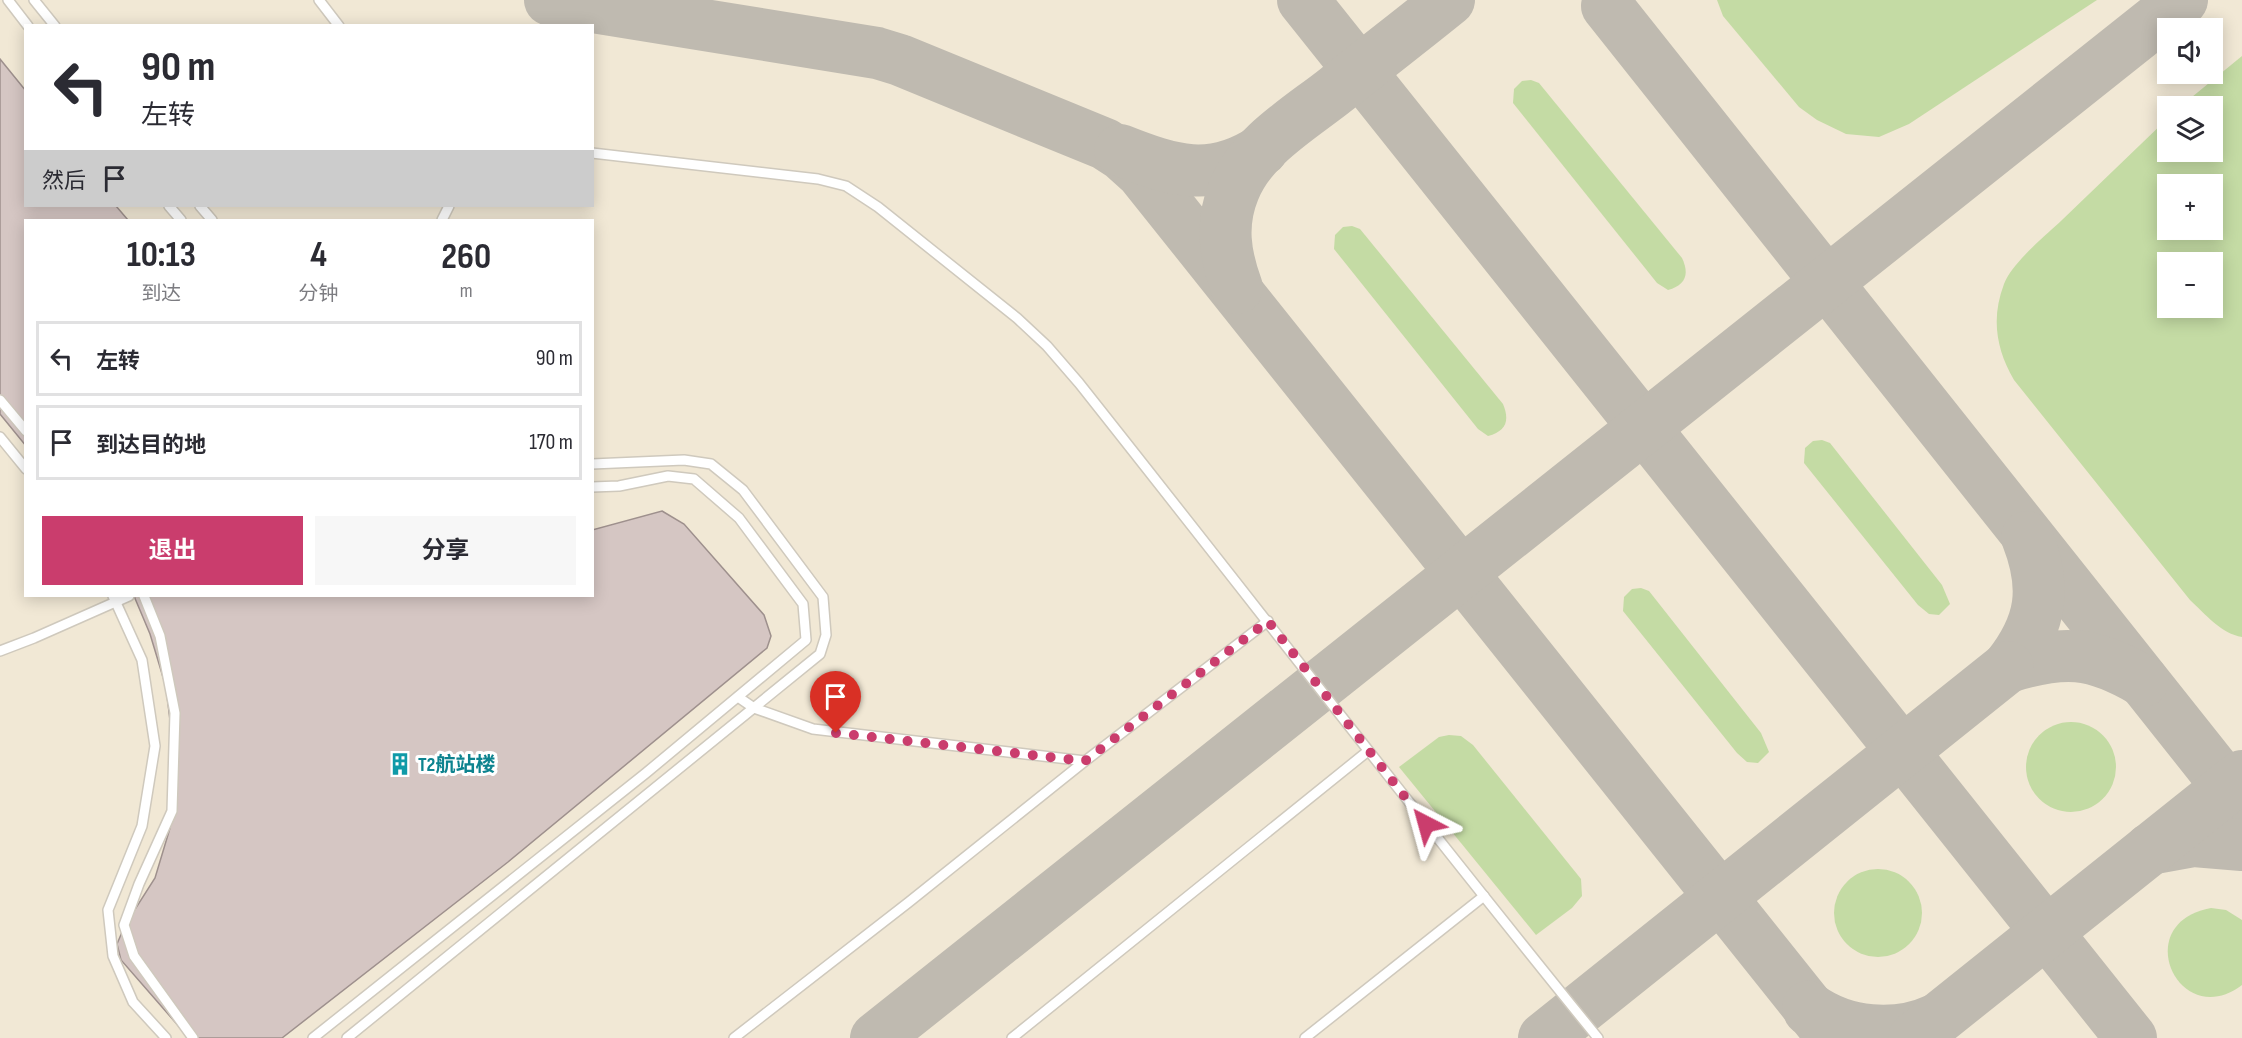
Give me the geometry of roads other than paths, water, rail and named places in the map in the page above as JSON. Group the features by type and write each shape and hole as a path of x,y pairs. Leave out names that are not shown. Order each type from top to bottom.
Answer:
{"lane":[{"path":"8,0 26,24"},
{"path":"34,0 53,24"},
{"path":"319,0 337,24"},
{"path":"594,153 818,179 846,186 864,196 1017,318 1047,346 1079,383 1368,751 1598,1038"},
{"path":"170,207 180,219"},
{"path":"201,207 211,219"},
{"path":"0,400 24,429"},
{"path":"0,437 24,467"},
{"path":"347,1038 820,654 826,636 823,597 743,490 711,464 684,460 594,464"},
{"path":"313,1038 646,773 806,640 803,604 739,518 694,479 668,476 619,486 594,487"},
{"path":"144,597 160,636 175,714 172,811 139,884 124,925 134,956 193,1038"},
{"path":"0,651 34,638 114,598 142,660 154,746 142,826 108,910 113,957 133,1002 166,1038"},
{"path":"734,1038 1085,761 1268,621"},
{"path":"738,697 754,708 813,729 1085,761"},
{"path":"1012,1038 1368,751"},
{"path":"1305,1038 1484,896"}],"place":[{"name":"T2航站楼","path":"400,764"}]}
